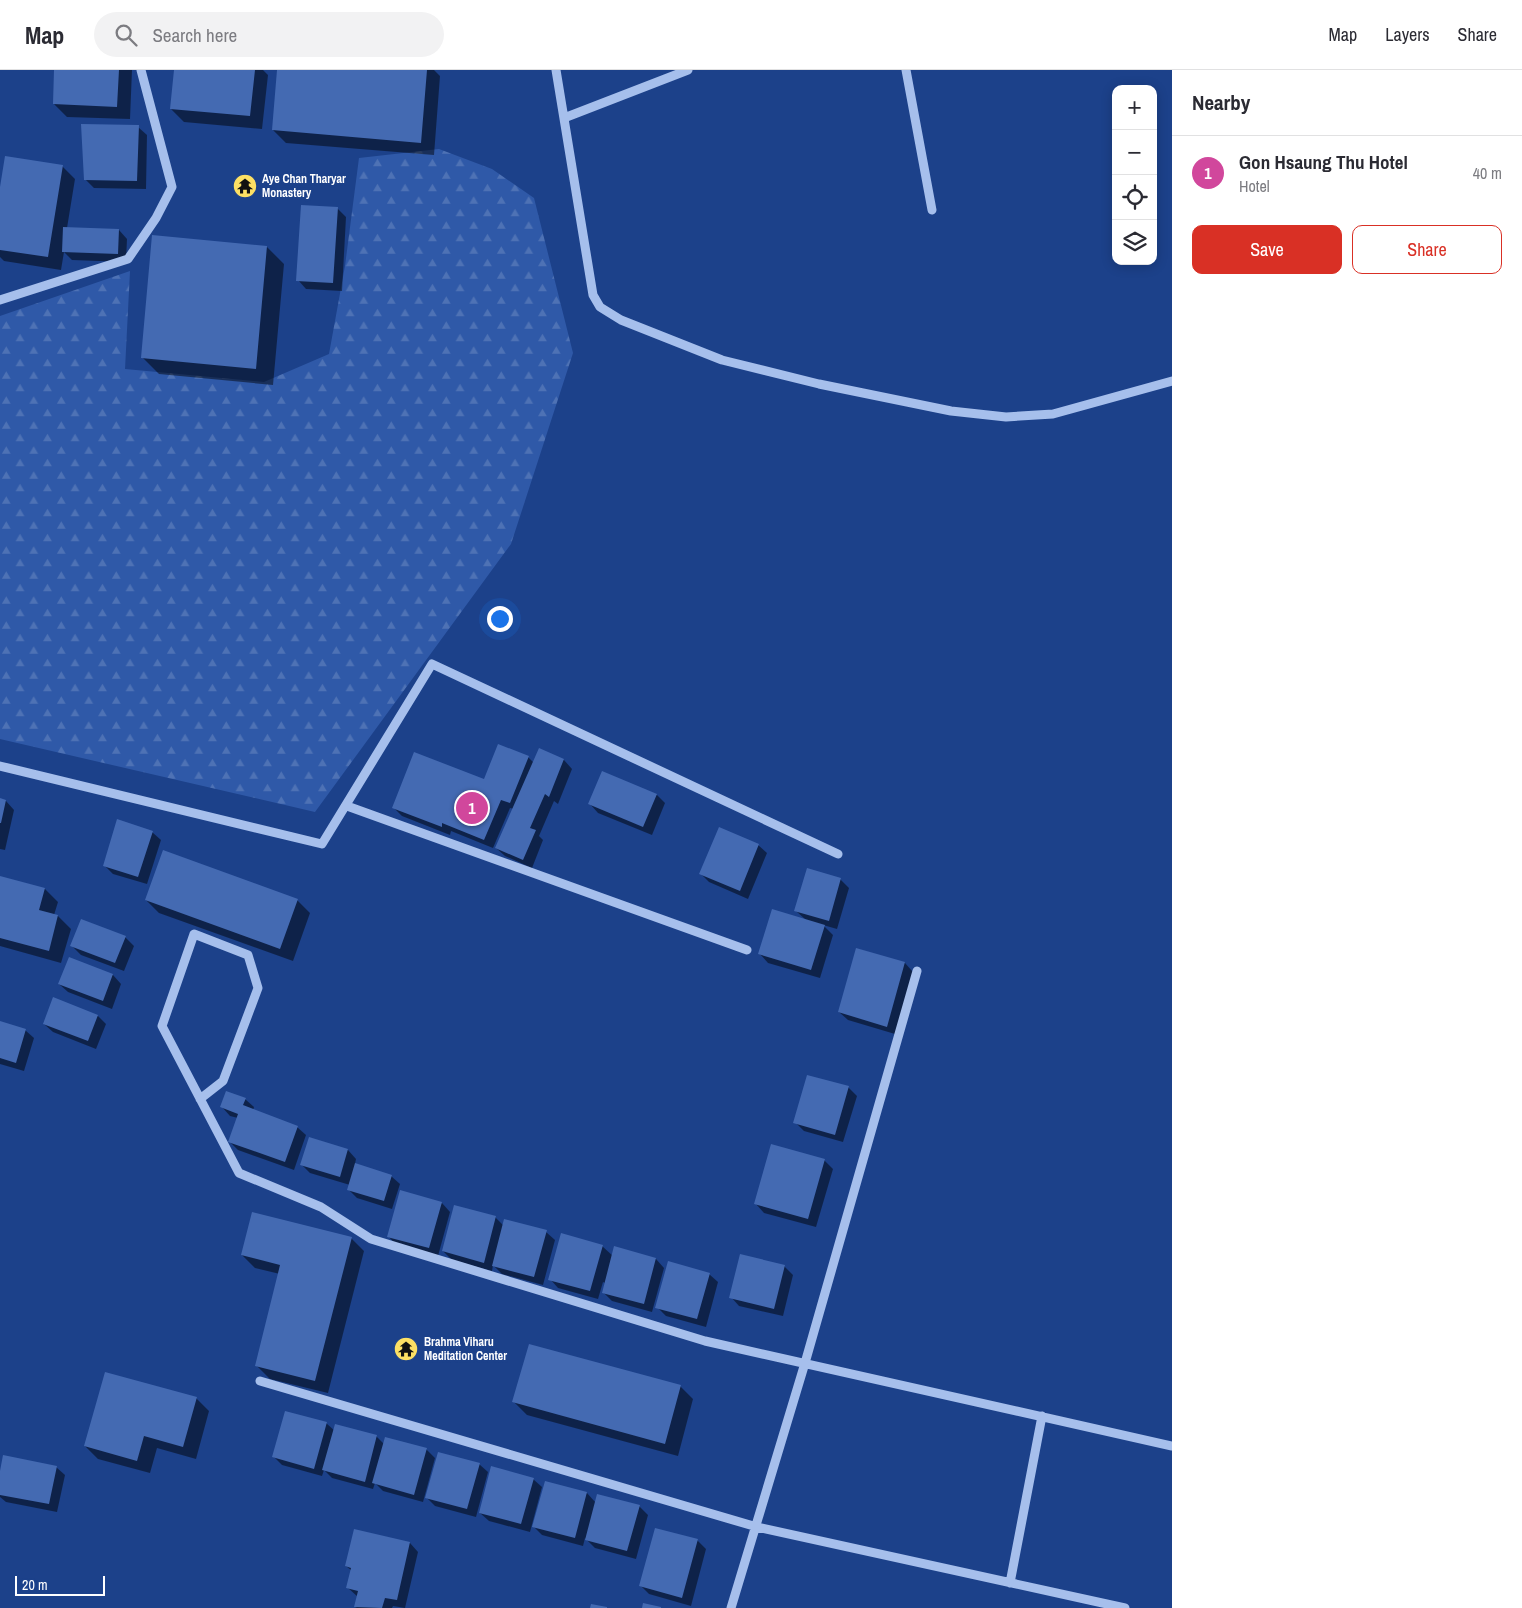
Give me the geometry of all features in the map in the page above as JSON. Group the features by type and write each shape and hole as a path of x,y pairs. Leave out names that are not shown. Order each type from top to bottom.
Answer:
{"street":[{"path":"0,300 128,259 156,218 172,187 141,70"},
{"path":"556,70 593,295 600,307 621,320 722,360 819,384 950,412 1006,418 1053,414 1172,381"},
{"path":"564,118 688,70"},
{"path":"906,70 932,210"},
{"path":"0,766 322,844 347,806 432,664 838,854"},
{"path":"347,806 748,950"},
{"path":"200,1099 223,1081 258,988 248,955 194,934 162,1026 200,1099 239,1173 321,1208 371,1239 705,1340 1172,1446"},
{"path":"732,1608 805,1363 917,971"},
{"path":"260,1381 757,1527 1125,1608"},
{"path":"1010,1583 1042,1416"}],"green space":[{"path":"439,149 492,169 534,198 573,353 511,544 315,812 0,739 0,316 130,271 125,369 264,382 329,354 345,266 359,158"}],"building":[{"path":"54,70 119,70 117,107 53,104"},
{"path":"174,70 255,70 250,116 170,109"},
{"path":"277,70 427,70 421,143 272,130"},
{"path":"81,124 139,125 137,181 84,180"},
{"path":"5,156 63,165 48,257 0,250 0,187"},
{"path":"301,205 338,207 333,283 296,281"},
{"path":"63,227 119,229 118,254 62,252"},
{"path":"152,235 267,246 256,369 141,358"},
{"path":"498,744 529,756 510,803 501,800 484,840 442,823 442,827 392,808 414,752 484,779"},
{"path":"539,748 564,759 549,797 545,794 530,828 536,830 523,860 495,848"},
{"path":"602,771 657,794 643,827 588,804"},
{"path":"0,798 6,800 1,823 0,823"},
{"path":"117,819 153,831 138,877 103,866"},
{"path":"719,827 759,844 740,891 699,874"},
{"path":"163,850 298,899 280,949 145,900"},
{"path":"807,868 841,878 829,921 794,911"},
{"path":"0,876 45,888 39,910 58,915 49,951 0,938"},
{"path":"772,909 825,925 811,970 758,954"},
{"path":"81,919 126,936 115,963 70,946"},
{"path":"856,948 905,962 887,1027 838,1012"},
{"path":"69,957 113,974 103,1001 58,984"},
{"path":"53,997 98,1015 88,1041 43,1024"},
{"path":"0,1021 26,1029 16,1063 0,1058"},
{"path":"807,1075 849,1086 835,1135 793,1123"},
{"path":"226,1091 246,1098 243,1105 298,1126 285,1162 228,1142 238,1114 220,1107"},
{"path":"309,1137 348,1149 340,1177 300,1165"},
{"path":"771,1144 825,1159 808,1219 754,1204"},
{"path":"355,1163 392,1175 384,1201 347,1190"},
{"path":"400,1190 442,1202 429,1248 387,1237"},
{"path":"454,1205 496,1216 484,1263 442,1251"},
{"path":"252,1212 352,1237 315,1381 255,1366 280,1265 241,1255"},
{"path":"504,1219 547,1230 534,1277 492,1266"},
{"path":"561,1233 603,1245 590,1291 548,1280"},
{"path":"614,1246 656,1258 644,1304 602,1293"},
{"path":"740,1254 785,1265 774,1309 729,1298"},
{"path":"668,1261 710,1273 697,1319 655,1308"},
{"path":"529,1344 681,1385 665,1444 512,1402"},
{"path":"105,1372 197,1397 183,1447 144,1436 137,1461 84,1446"},
{"path":"285,1411 327,1422 314,1469 272,1457"},
{"path":"335,1424 377,1435 365,1482 322,1470"},
{"path":"385,1437 427,1448 414,1495 372,1483"},
{"path":"438,1452 480,1463 467,1509 425,1498"},
{"path":"3,1455 57,1466 49,1504 0,1495 0,1471"},
{"path":"491,1466 534,1478 521,1524 479,1513"},
{"path":"545,1481 587,1492 575,1538 532,1527"},
{"path":"597,1494 640,1505 627,1551 585,1540"},
{"path":"655,1528 698,1539 682,1598 639,1586"},
{"path":"354,1529 410,1542 397,1600 385,1598 382,1608 354,1607 358,1591 346,1588 351,1568 345,1566"},
{"path":"643,1603 661,1607 661,1608 642,1608"},
{"path":"591,1604 607,1607 607,1608 590,1608"}],"place":[{"name":"Aye Chan Tharyar Monastery","path":"245,186"},
{"name":"Gon Hsaung Thu Hotel","path":"472,808"},
{"name":"Brahma Viharu Meditation Center","path":"406,1349"}]}
